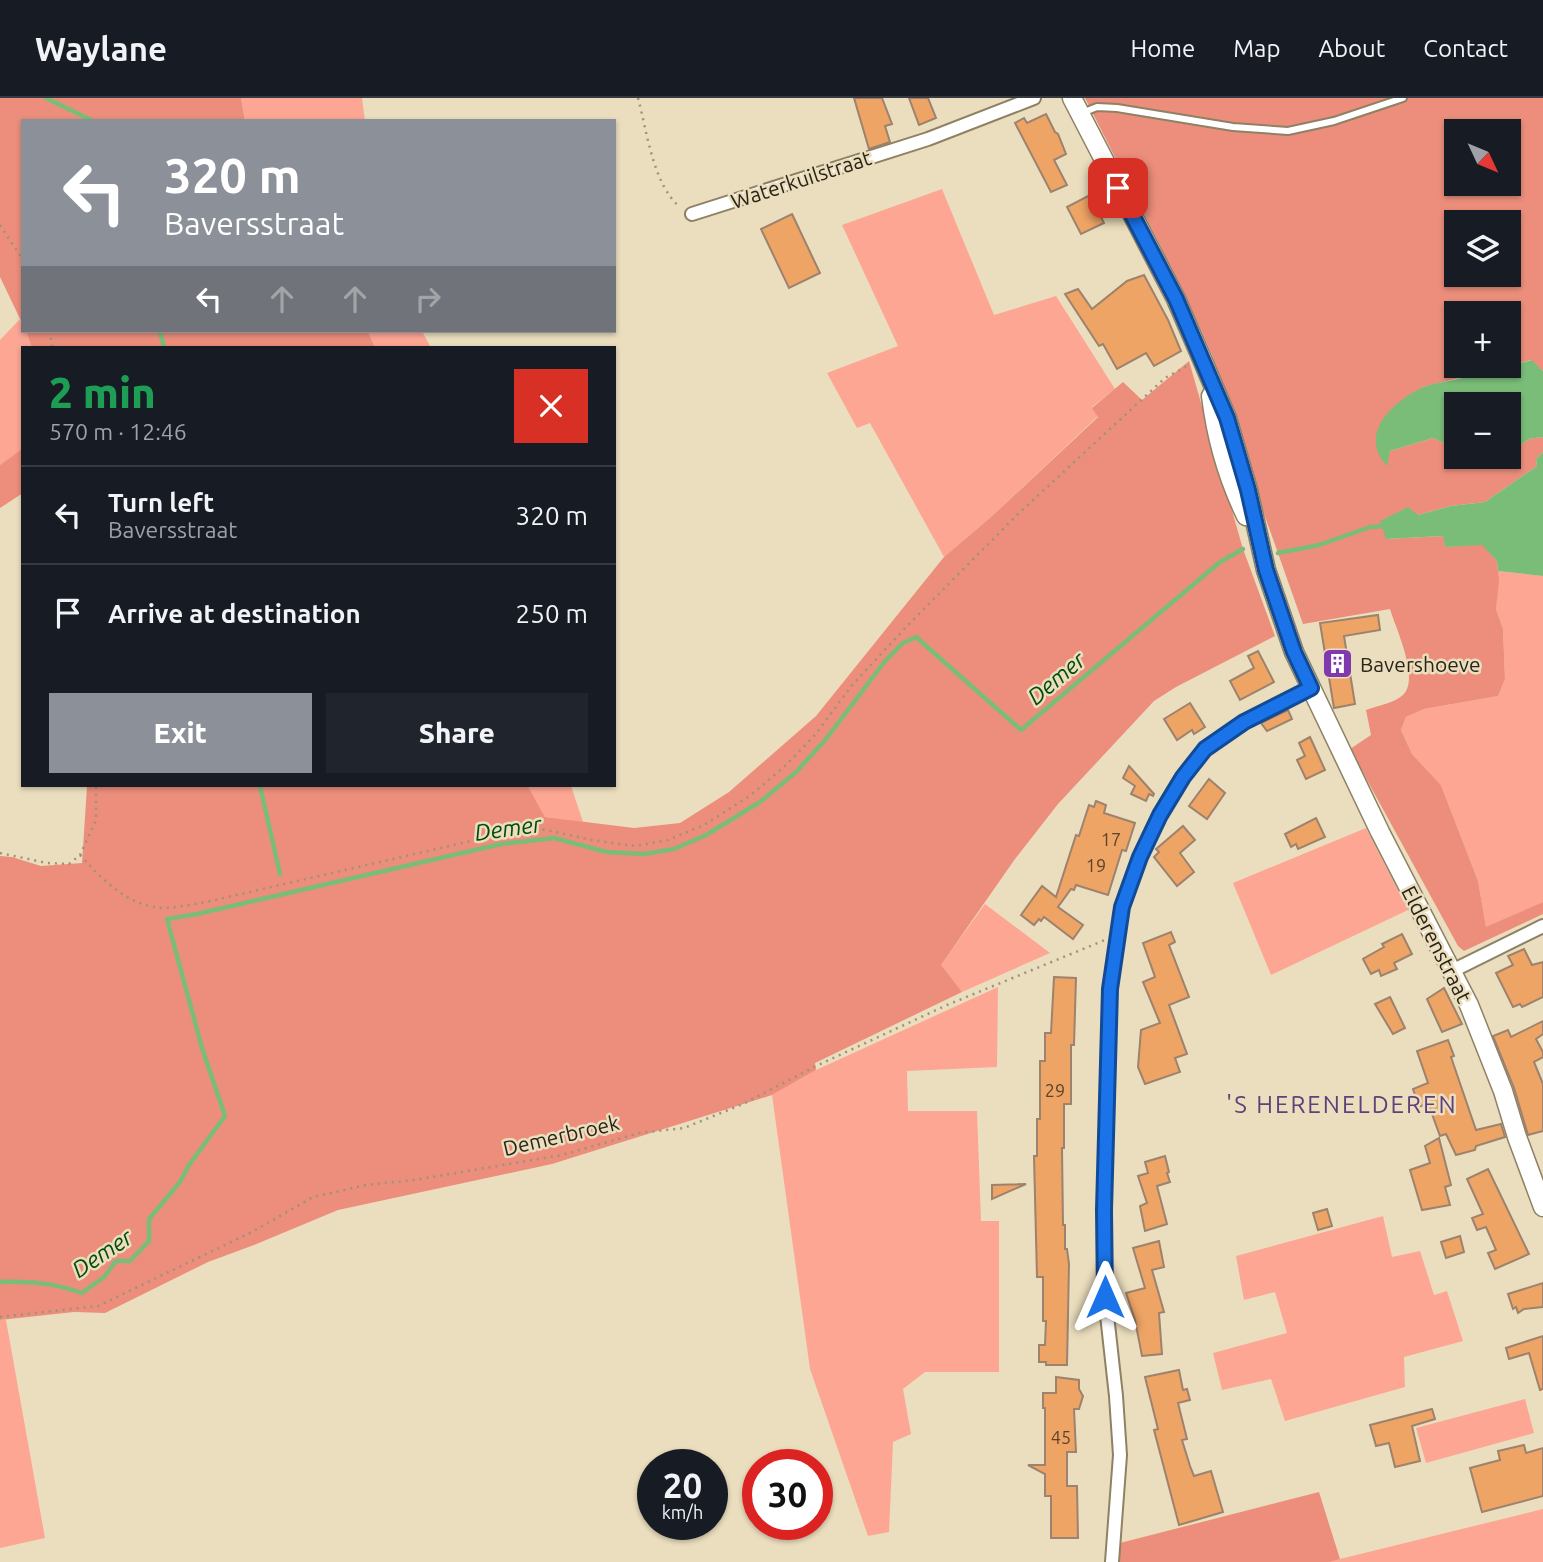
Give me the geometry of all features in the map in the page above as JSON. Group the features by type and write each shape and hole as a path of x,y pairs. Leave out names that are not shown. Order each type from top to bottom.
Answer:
{"main road":[{"name":"Elderenstraat","path":"1076,106 1176,299 1202,359 1227,418 1278,611 1311,688 1380,832 1469,1005 1543,1207"}],"street":[{"name":"Waterkuilstraat","path":"692,214 928,139 1034,98"},
{"path":"1112,1562 1120,1455 1105,1297 1104,1210 1110,989 1122,907 1140,857 1160,815 1183,777 1205,749 1244,722 1311,688"},
{"path":"1452,971 1543,926"}],"lane":[{"path":"1076,106 1117,108 1233,127 1288,131 1334,121 1403,98"}],"path":[{"path":"638,98 659,178 669,198 692,214"},
{"path":"0,225 21,257"},
{"path":"80,855 126,898 145,905 167,908 206,902 532,827 635,846 668,840 704,825 751,795 785,766 815,735 853,684 1017,515 1166,378 1202,359"},
{"path":"0,853 47,863 69,864 80,855 96,820 96,787"},
{"name":"Demerbroek","path":"0,1317 64,1312 98,1306 252,1232 313,1197 366,1185 414,1180 562,1155 639,1133 684,1128 743,1104 814,1067 947,1005 1116,935"}],"shaded area":[{"path":"0,98 241,98 245,119 21,119 21,321 0,277"},
{"path":"241,98 362,98 365,119 245,119"},
{"path":"1085,98 1543,98 1543,371 1531,360 1521,363 1521,301 1444,301 1444,378 1459,378 1423,387 1401,401 1386,465 1390,451 1433,438 1444,443 1444,469 1521,469 1521,445 1529,439 1543,438 1543,452 1536,459 1537,466 1485,502 1451,506 1418,515 1386,539 1444,536 1445,547 1482,544 1497,561 1499,581 1496,609 1503,629 1505,679 1498,696 1424,709 1406,717 1401,730 1412,754 1441,785 1478,881 1486,927 1543,902 1543,914 1464,951 1458,946 1350,749 1371,735 1366,710 1395,700 1408,688 1408,666 1390,609 1303,624 1249,471 1234,414 1186,297"},
{"path":"942,189 994,315 1056,296 1115,389 1092,407 1098,416 991,517 944,557 870,423 857,428 827,373 898,346 842,225"},
{"path":"20,319 21,333 27,333 31,346 21,346 21,449 0,465 0,340"},
{"path":"27,333 369,333 374,346 31,346"},
{"path":"369,333 423,333 430,346 374,346"},
{"path":"1532,360 1543,371 1543,438 1529,439 1521,445 1521,392 1444,392 1444,443 1433,438 1390,451 1387,466 1379,454 1377,432 1389,411 1399,402 1421,388 1462,378 1521,378 1521,363"},
{"path":"1189,361 1243,549 1275,636 1154,701 1058,804 1015,859 941,965 962,992 815,1063 816,1070 772,1095 552,1164 338,1210 208,1262 105,1313 74,1312 0,1320 0,856 41,866 82,863 87,787 529,787 545,817 634,828 680,823 729,792 816,716 944,557 1098,417 1092,408 1123,382 1142,400"},
{"path":"21,449 21,494 0,508 0,465"},
{"path":"1543,452 1543,576 1498,571 1497,561 1482,545 1445,547 1443,536 1386,539 1380,521 1408,507 1418,515 1451,506 1485,502 1537,466 1536,459"},
{"path":"1498,571 1543,576 1543,902 1486,928 1478,881 1441,785 1412,754 1401,730 1406,717 1424,709 1498,696 1505,679 1503,629 1496,609"},
{"path":"529,787 571,787 583,822 545,817"},
{"path":"1366,828 1408,910 1271,975 1233,883"},
{"path":"985,904 1050,953 962,992 940,966"},
{"path":"998,987 997,1067 907,1071 908,1111 977,1111 981,1221 999,1221 999,1372 925,1372 903,1389 911,1434 893,1442 889,1532 868,1536 810,1369 772,1095 816,1070"},
{"path":"1383,1216 1392,1257 1420,1251 1434,1295 1447,1291 1463,1341 1404,1357 1405,1387 1285,1421 1271,1379 1222,1390 1213,1353 1287,1333 1275,1292 1244,1300 1236,1256"},
{"path":"0,1320 6,1320 45,1538 0,1548"},
{"path":"1525,1399 1534,1433 1426,1463 1416,1428"},
{"path":"1319,1492 1340,1559 1330,1562 1115,1562 1116,1544"},
{"path":"1543,1509 1543,1562 1330,1562 1340,1559"}],"building":[{"path":"854,98 882,98 892,124 885,126 890,142 869,149"},
{"path":"909,98 928,98 936,118 919,125"},
{"path":"1046,114 1066,154 1054,160 1067,185 1051,192 1015,123 1024,118 1027,123"},
{"path":"1090,195 1104,223 1081,234 1067,207"},
{"path":"792,214 820,273 789,288 761,229"},
{"path":"1144,275 1181,351 1154,366 1146,353 1117,369 1103,344 1099,346 1065,294 1078,289 1092,309 1127,281"},
{"name":"Bavershoeve","path":"1378,615 1380,630 1344,636 1355,704 1334,708 1320,623"},
{"path":"1258,651 1274,682 1240,700 1230,681 1254,668 1248,656"},
{"path":"1190,703 1205,727 1194,734 1192,730 1177,740 1164,719"},
{"path":"1288,710 1292,719 1267,731 1261,723"},
{"path":"1310,737 1325,770 1306,779 1297,760 1305,756 1299,743"},
{"path":"1129,766 1154,794 1149,794 1146,801 1131,794 1135,786 1123,778"},
{"path":"1209,779 1225,793 1207,819 1189,806"},
{"path":"1096,801 1106,805 1104,813 1135,823 1126,851 1122,850 1108,895 1076,885 1058,907 1083,925 1073,939 1044,917 1034,925 1021,915 1042,886 1056,897 1076,835 1079,836 1089,805 1094,807"},
{"path":"1316,818 1325,837 1298,849 1296,844 1291,847 1285,834"},
{"path":"1183,826 1195,840 1180,853 1194,872 1177,886 1154,857 1159,852 1156,849"},
{"path":"1171,932 1175,942 1169,945 1189,997 1169,1005 1187,1054 1175,1058 1180,1072 1145,1084 1138,1067 1141,1030 1160,1023 1143,982 1155,977 1143,943"},
{"path":"1402,934 1412,954 1394,963 1397,969 1381,976 1379,970 1371,974 1363,959 1384,947 1382,944"},
{"path":"1524,949 1532,965 1543,962 1543,997 1522,1007 1520,1004 1513,1007 1496,973 1513,965 1508,956"},
{"path":"1054,977 1076,978 1074,1045 1071,1045 1071,1104 1064,1104 1062,1148 1063,1225 1069,1264 1067,1365 1046,1365 1046,1362 1039,1362 1039,1345 1045,1345 1046,1321 1043,1321 1043,1277 1037,1277 1034,1156 1037,1156 1037,1119 1040,1119 1040,1061 1045,1061 1045,1033 1051,1033"},
{"path":"1444,988 1462,1024 1442,1032 1427,999"},
{"path":"1390,997 1405,1028 1393,1034 1375,1004"},
{"path":"1543,1021 1543,1034 1536,1039 1543,1057 1534,1062 1543,1084 1543,1131 1528,1135 1514,1088 1493,1036 1508,1030 1511,1037"},
{"path":"1448,1040 1454,1056 1451,1057 1476,1130 1501,1124 1505,1137 1456,1155 1446,1134 1440,1136 1428,1103 1419,1107 1413,1089 1428,1083 1417,1051"},
{"path":"1439,1138 1451,1185 1445,1187 1450,1205 1422,1210 1410,1170 1430,1163 1425,1146"},
{"path":"1165,1156 1170,1182 1157,1186 1167,1224 1145,1231 1140,1206 1147,1203 1138,1176 1148,1173 1145,1162"},
{"path":"1488,1169 1529,1254 1495,1269 1488,1253 1496,1250 1486,1227 1477,1230 1472,1218 1483,1214 1467,1179"},
{"path":"1026,1184 992,1199 992,1185"},
{"path":"1327,1209 1332,1226 1318,1230 1313,1213"},
{"path":"1460,1236 1464,1252 1446,1258 1441,1242"},
{"path":"1159,1241 1164,1267 1152,1270 1164,1312 1159,1313 1162,1354 1142,1356 1126,1293 1145,1288 1133,1248"},
{"path":"1543,1283 1543,1307 1524,1309 1518,1313 1516,1307 1513,1309 1508,1294"},
{"path":"1543,1336 1543,1389 1540,1390 1529,1353 1509,1359 1506,1348"},
{"path":"1179,1370 1183,1390 1187,1389 1190,1400 1178,1403 1187,1439 1182,1440 1190,1466 1194,1476 1211,1471 1223,1512 1179,1525 1154,1430 1158,1429 1145,1377"},
{"path":"1056,1377 1079,1380 1079,1389 1083,1396 1079,1409 1074,1409 1076,1452 1067,1452 1067,1486 1077,1486 1078,1538 1051,1538 1051,1496 1045,1496 1045,1474 1028,1465 1045,1465 1043,1393 1056,1393"},
{"path":"1432,1409 1435,1419 1412,1426 1420,1461 1395,1467 1389,1443 1376,1446 1370,1425"},
{"path":"1524,1445 1526,1453 1543,1448 1543,1496 1482,1512 1470,1468 1500,1460 1498,1451"}],"waterway":[{"path":"46,98 89,119"},
{"path":"160,333 164,346"},
{"name":"Demer","path":"1278,553 1319,545 1370,527 1385,526"},
{"name":"Demer","path":"0,1282 42,1283 82,1293 104,1277 116,1261 130,1261 149,1241 149,1219 180,1182 189,1165 225,1116 202,1048 167,919 501,844 554,838 607,852 644,854 674,849 706,835 760,802 796,772 826,739 885,661 903,643 916,637 1021,730 1220,562 1243,549"},
{"path":"260,787 280,874"}],"place":[{"name":"Bavershoeve","path":"1337,664"}],"district":[{"name":"'S HERENELDEREN","path":"1342,1104"}],"route":[{"path":"1105,1297 1104,1210 1110,989 1122,907 1140,857 1160,815 1183,777 1205,749 1244,722 1311,688 1278,611 1227,418 1176,299 1118,188"}]}
